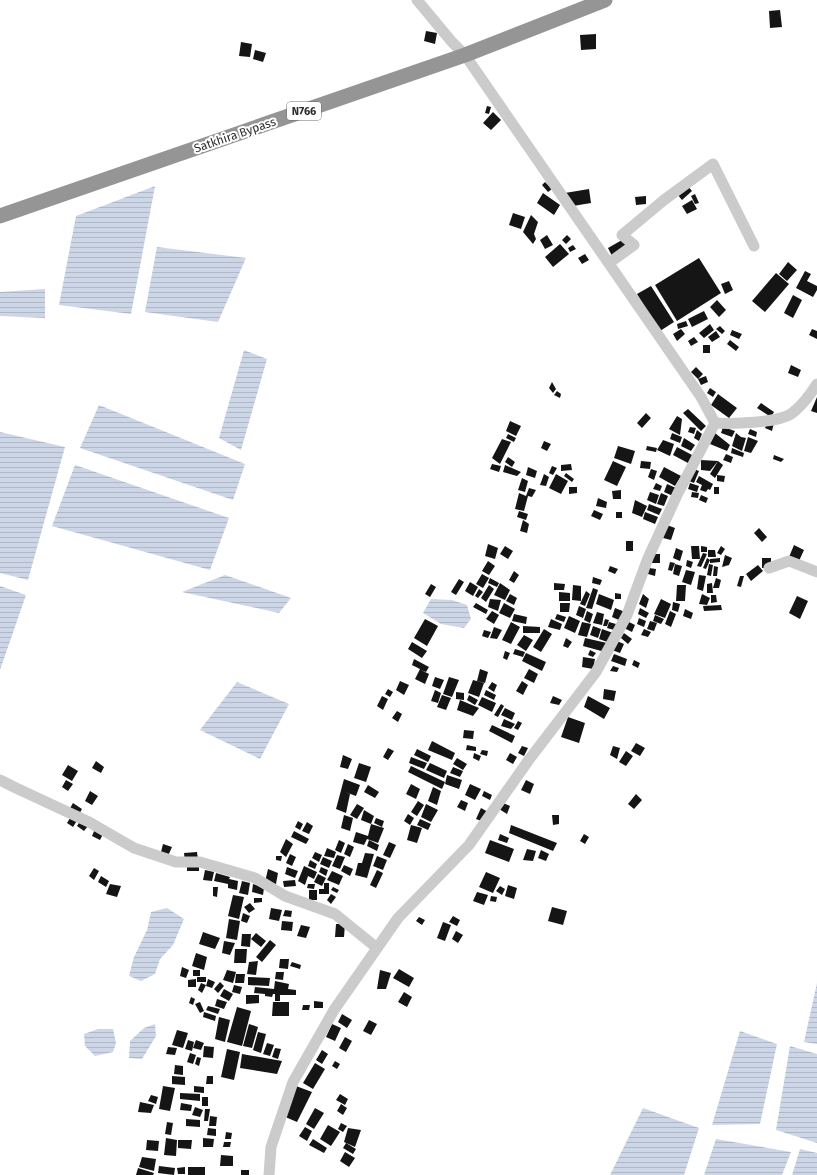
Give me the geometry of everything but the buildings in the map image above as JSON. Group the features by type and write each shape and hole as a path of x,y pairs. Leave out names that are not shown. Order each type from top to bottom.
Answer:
{"highway":[{"name":"Satkhira Bypass","path":"0,216 465,55 605,0"}],"street":[{"path":"417,0 452,42 465,55 701,397 715,423"},
{"path":"609,263 634,245 622,235 664,200 712,164 754,246"},
{"path":"715,423 764,421 784,417 800,406 817,384"},
{"path":"269,1175 271,1147 293,1082 334,1010 398,918 469,845 528,761 596,672 627,615 648,558 678,493 715,423"},
{"path":"768,568 789,561 817,572"},
{"path":"0,780 89,822 134,848 176,862 200,862 255,878 285,896 335,914 377,948"}],"water":[{"path":"155,186 131,314 59,305 76,216"},
{"path":"157,247 246,258 218,322 145,312"},
{"path":"45,289 45,318 0,316 0,292"},
{"path":"244,350 267,359 241,450 219,438"},
{"path":"99,405 245,464 233,500 80,448"},
{"path":"0,432 65,447 28,580 0,573"},
{"path":"75,465 229,518 210,570 52,526"},
{"path":"225,575 291,598 279,613 182,592"},
{"path":"0,586 26,595 0,670"},
{"path":"431,599 452,600 467,605 471,619 464,628 441,624 423,613"},
{"path":"237,682 289,704 260,759 200,730"},
{"path":"167,908 184,919 173,945 160,959 155,974 141,981 129,976 134,957 147,930 151,912"},
{"path":"817,983 817,1044 804,1042"},
{"path":"155,1024 156,1036 142,1059 129,1058 130,1041 144,1028"},
{"path":"98,1029 113,1029 116,1043 113,1052 95,1056 85,1046 84,1034"},
{"path":"740,1031 777,1044 760,1124 712,1125"},
{"path":"790,1046 817,1054 817,1143 776,1130"},
{"path":"643,1108 699,1128 684,1175 610,1175"},
{"path":"716,1139 791,1152 782,1175 704,1175"},
{"path":"800,1149 817,1153 817,1175 792,1175"}]}
